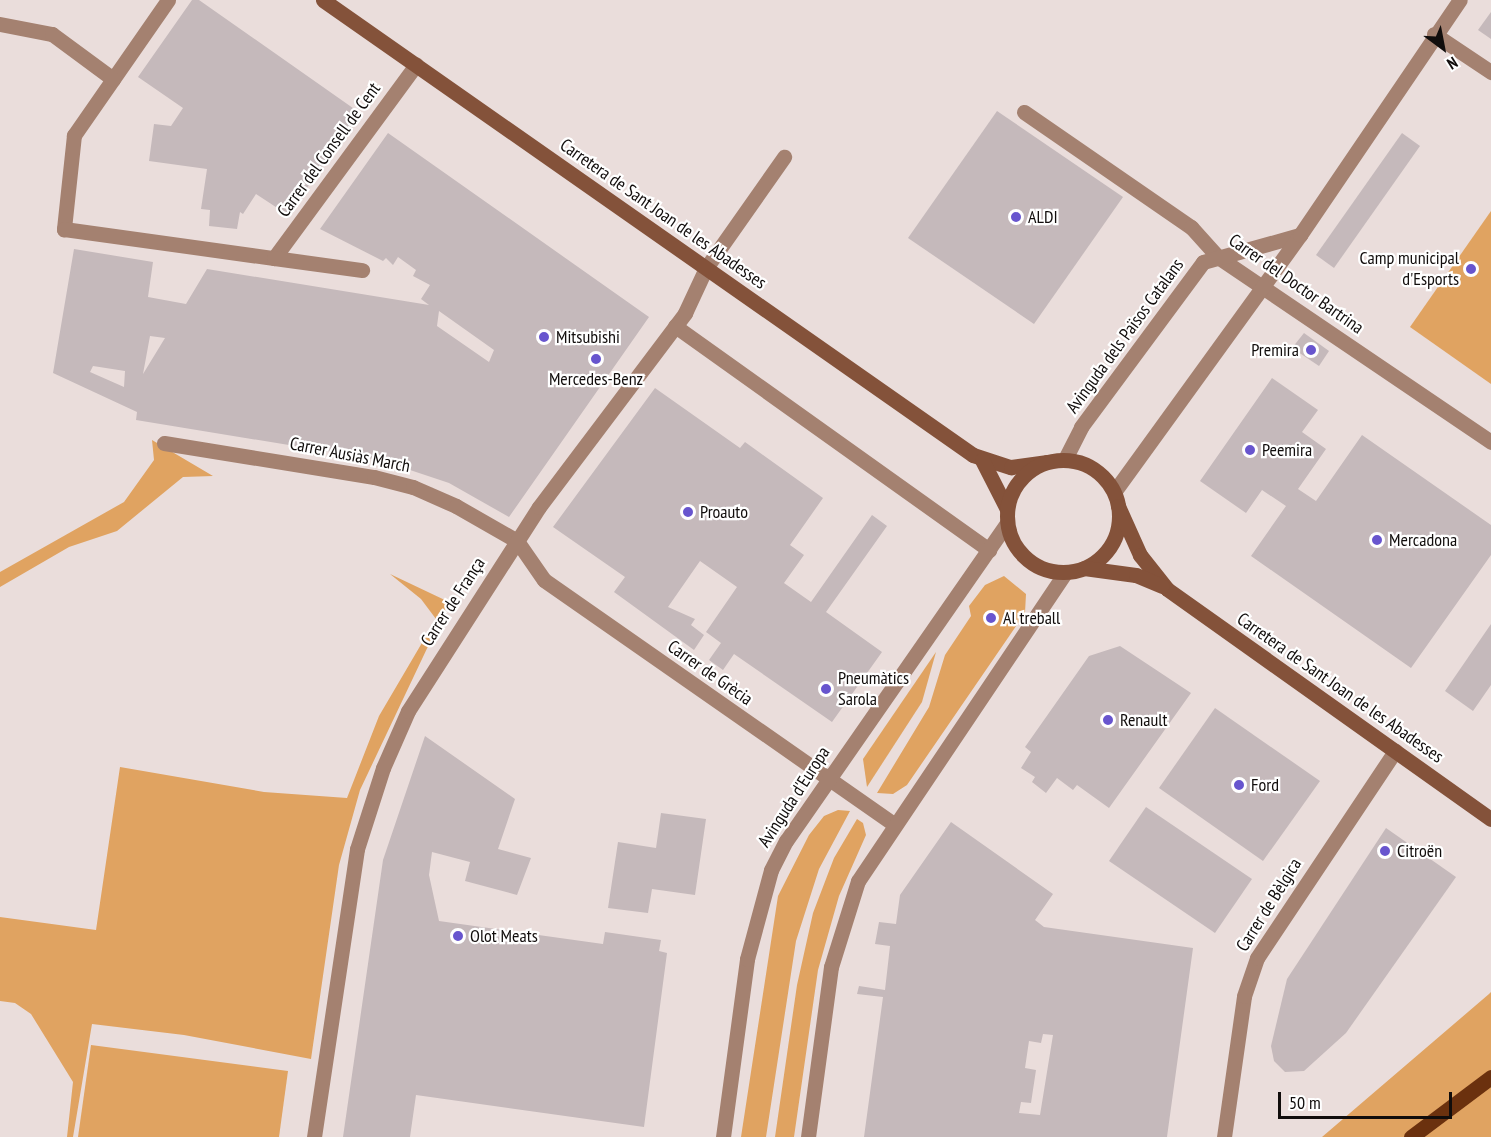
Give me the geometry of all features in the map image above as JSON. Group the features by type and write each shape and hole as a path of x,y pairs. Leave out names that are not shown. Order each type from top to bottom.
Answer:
{"main road":[{"name":"Carretera de Sant Joan de les Abadesses","path":"323,0 981,460 1011,467 1046,462"},
{"path":"1065,459 1099,473 1116,499 1119,521 1108,549 1084,568 1066,572 1027,559 1007,516 1016,485 1046,462 1065,459"},
{"name":"Carretera de Sant Joan de les Abadesses","path":"981,460 1007,516"},
{"name":"Carretera de Sant Joan de les Abadesses","path":"1116,499 1140,555 1167,589"},
{"name":"Carretera de Sant Joan de les Abadesses","path":"1084,568 1136,575 1167,589 1491,819"},
{"path":"1411,1137 1491,1077"}],"street":[{"path":"168,0 74,135 64,229 362,270"},
{"path":"1116,499 1300,235 1434,34 1460,0"},
{"path":"0,24 52,34 113,79"},
{"path":"1434,34 1491,72"},
{"name":"Carrer del Consell de Cent","path":"274,258 416,65"},
{"name":"Carrer del Doctor Bartrina","path":"1024,112 1191,227 1218,257 1264,284 1491,442"},
{"name":"Carrer de França","path":"314,1137 357,849 383,768 408,711 517,541 675,326 706,268 784,157"},
{"name":"Avinguda dels Països Catalans","path":"1065,459 1081,427 1203,262 1300,235"},
{"path":"675,326 989,550"},
{"name":"Carrer Ausiàs March","path":"164,443 315,466 413,487 517,541"},
{"name":"Avinguda d'Europa","path":"723,1137 761,894 786,841 989,550 1007,516"},
{"name":"Carrer de Grècia","path":"517,541 544,580 894,824"},
{"path":"808,1137 831,967 858,881 894,824 1066,572"},
{"name":"Carrer de Bèlgica","path":"1224,1137 1244,996 1257,958 1395,751"}],"shaded area":[{"name":"Camp municipal d'Esports","path":"1491,211 1491,384 1410,327"},
{"path":"152,440 213,476 183,477 117,531 69,547 0,587 0,572 124,502 154,460"},
{"path":"390,574 449,602 360,790 339,865 311,1059 184,1035 92,1024 73,1137 67,1137 73,1082 31,1014 15,1003 0,1001 0,917 96,930 120,767 264,792 347,798 379,716 436,619 421,599"},
{"path":"1004,576 1026,594 1025,613 907,785 893,794 877,793 929,707 945,655 971,616 969,606 985,585"},
{"path":"936,652 922,702 867,787 863,759"},
{"path":"838,810 850,811 819,869 796,941 766,1137 741,1137 778,896 809,835 824,816"},
{"path":"857,819 863,823 866,835 839,896 818,970 794,1137 775,1137 797,985 813,913 834,858"},
{"path":"1491,992 1491,1137 1322,1137 1489,994"},
{"path":"91,1045 288,1071 279,1137 78,1137"}],"building":[{"path":"192,0 199,0 360,113 288,215 256,194 243,214 240,212 237,229 209,226 210,210 201,209 207,169 149,161 154,124 171,126 183,108 138,77"},
{"path":"1491,12 1491,39 1478,30"},
{"name":"ALDI","path":"997,111 1123,197 1034,324 908,238"},
{"path":"388,133 649,317 509,517 449,483 380,460 136,420 137,412 53,373 74,249 153,262 148,297 186,304 207,269 429,305 421,299 430,285 413,276 416,270 398,257 393,265 386,258 383,261 320,229","holes":["439,311 494,350 489,362 437,326","150,336 165,338 143,374","93,366 125,371 124,387 90,372"]},
{"path":"1402,133 1420,146 1334,268 1316,255"},
{"name":"Premira","path":"1304,333 1329,351 1319,366 1292,348"},
{"name":"Mercadona","path":"1272,378 1318,410 1302,432 1326,449 1298,489 1316,501 1362,435 1491,525 1491,555 1411,668 1251,556 1286,506 1262,490 1246,513 1200,481"},
{"name":"Proauto","path":"655,388 740,448 745,442 823,498 790,545 804,555 784,583 811,602 872,515 887,526 826,612 882,652 832,722 734,654 723,670 709,660 721,643 706,632 737,587 700,561 668,607 695,619 691,625 704,635 694,650 614,592 625,577 553,527"},
{"path":"1491,624 1491,685 1473,711 1445,691"},
{"name":"Renault","path":"1120,646 1191,693 1109,808 1077,785 1073,790 1057,778 1046,793 1032,782 1035,777 1021,768 1031,752 1025,747 1089,656"},
{"name":"Ford","path":"1215,708 1320,781 1263,861 1159,788"},
{"name":"Olot Meats","path":"425,736 515,799 498,849 531,858 517,895 465,881 470,862 432,852 429,875 439,921 603,944 605,932 661,940 659,951 667,953 644,1127 416,1095 410,1137 343,1137 383,860"},
{"path":"1146,807 1252,879 1215,933 1109,861"},
{"path":"661,813 706,819 695,895 652,889 648,913 608,908 618,842 656,848"},
{"path":"951,822 1053,894 1035,920 1044,927 1193,948 1167,1137 864,1137 883,997 857,994 859,986 885,990 890,946 875,944 879,922 896,924 900,895","holes":["1043,1034 1053,1035 1040,1115 1019,1113 1021,1102 1031,1103 1036,1070 1025,1068 1029,1041 1041,1043"]},
{"path":"1386,828 1456,877 1346,1033 1304,1071 1285,1072 1274,1061 1271,1046 1287,979"}],"place":[{"name":"ALDI","path":"1016,217"},
{"name":"Camp municipal d'Esports","path":"1471,269"},
{"name":"Mitsubishi","path":"544,337"},
{"name":"Premira","path":"1311,350"},
{"name":"Mercedes-Benz","path":"596,359"},
{"name":"Peemira","path":"1250,450"},
{"name":"Proauto","path":"688,512"},
{"name":"Mercadona","path":"1377,540"},
{"name":"Al treball","path":"991,618"},
{"name":"Pneumàtics Sarola","path":"826,689"},
{"name":"Renault","path":"1108,720"},
{"name":"Ford","path":"1239,785"},
{"name":"Citroën","path":"1385,851"},
{"name":"Olot Meats","path":"458,936"}]}
